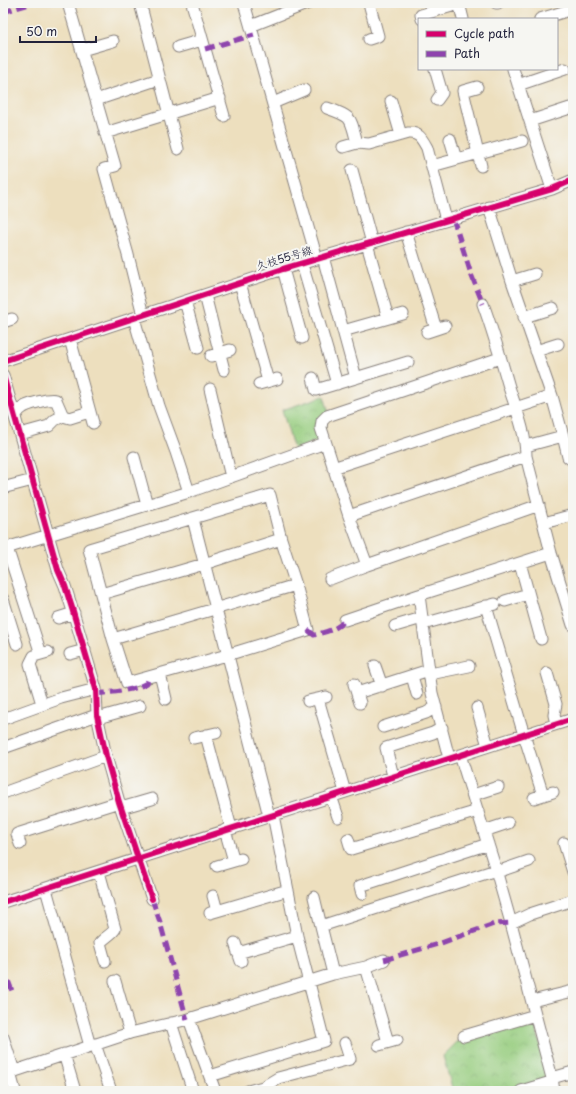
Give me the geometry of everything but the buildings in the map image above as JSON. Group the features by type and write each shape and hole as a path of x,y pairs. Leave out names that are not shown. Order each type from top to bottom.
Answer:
{"street":[{"path":"68,3 115,166 104,169 128,255 138,317 159,406 189,492"},
{"path":"140,3 178,149"},
{"path":"192,3 224,116"},
{"path":"244,3 356,378"},
{"path":"251,26 309,3"},
{"path":"369,3 378,36 369,38"},
{"path":"422,18 421,15 459,4 463,18"},
{"path":"543,18 573,9"},
{"path":"178,47 202,40"},
{"path":"82,50 113,42"},
{"path":"518,85 565,69"},
{"path":"435,70 442,93 437,100"},
{"path":"513,70 552,189"},
{"path":"96,100 159,79"},
{"path":"478,87 463,92 481,166"},
{"path":"273,103 304,90"},
{"path":"106,133 220,98"},
{"path":"391,101 401,135"},
{"path":"327,108 345,114 350,119 357,143"},
{"path":"530,121 570,108"},
{"path":"343,147 357,143 369,144 415,132 421,137 427,148 446,220"},
{"path":"450,139 456,159"},
{"path":"432,166 522,141"},
{"path":"352,170 388,318"},
{"name":"久枝55号線","path":"3,361 283,269 552,189 573,180"},
{"path":"489,207 512,281 552,396 568,457 573,461"},
{"path":"406,232 436,329"},
{"path":"302,264 337,384"},
{"path":"283,269 302,338"},
{"path":"512,281 535,274"},
{"path":"240,283 253,344 268,381"},
{"path":"205,294 224,370"},
{"path":"185,301 198,348"},
{"path":"483,304 494,334 515,407 551,553 573,625"},
{"path":"524,317 553,308"},
{"path":"343,331 403,314"},
{"path":"70,339 93,424"},
{"path":"536,351 558,344"},
{"path":"367,565 333,468 321,428 322,421 327,416 500,358"},
{"path":"313,378 316,390 408,362"},
{"path":"3,375 58,570 66,586 96,689 98,717 106,756 120,805 152,899"},
{"path":"210,389 231,477"},
{"path":"333,468 552,396"},
{"path":"15,416 20,409 26,406 52,399 56,400 63,416"},
{"path":"20,434 49,426 55,420 63,416 70,418 90,412"},
{"path":"350,516 563,436"},
{"path":"42,704 30,664 34,656 45,653 5,549 189,492 325,442"},
{"path":"134,457 147,505"},
{"path":"6,487 33,480"},
{"path":"270,495 281,539 296,585 308,630 227,655 127,683 89,549 193,519 270,495"},
{"path":"330,579 539,505"},
{"path":"544,523 573,515"},
{"path":"193,519 227,655 271,815 297,936 324,1041 210,1076"},
{"path":"101,594 204,564 281,539"},
{"path":"345,620 551,553"},
{"path":"520,563 541,639"},
{"path":"114,639 296,585"},
{"path":"395,626 495,604 528,594"},
{"path":"419,595 436,707 442,728 473,795 497,871 532,1001 552,1084"},
{"path":"3,599 17,644"},
{"path":"495,604 524,735 543,795"},
{"path":"58,618 74,613"},
{"path":"70,654 85,650"},
{"path":"375,666 382,686"},
{"path":"357,694 412,676 469,666"},
{"path":"547,673 556,704 554,715 556,724"},
{"path":"160,674 166,699"},
{"path":"412,676 417,694"},
{"path":"3,719 42,704 96,689"},
{"path":"317,699 345,792"},
{"path":"3,748 98,717 140,706"},
{"path":"383,727 426,713 436,707"},
{"path":"477,708 488,746"},
{"path":"3,902 573,719"},
{"path":"393,776 386,748 433,733 442,728"},
{"path":"194,738 211,734 228,829 238,860 217,866"},
{"path":"3,793 106,756"},
{"path":"473,795 498,787"},
{"path":"331,796 338,817"},
{"path":"20,844 17,834 120,805 152,799"},
{"path":"348,839 351,850 478,811"},
{"path":"484,831 508,823"},
{"path":"564,842 573,872"},
{"path":"362,894 360,886 488,844"},
{"path":"321,926 530,862"},
{"path":"99,872 115,929 112,934 103,939 100,943 105,961"},
{"path":"46,889 93,1045 111,1091"},
{"path":"213,896 214,912 288,890"},
{"path":"314,897 333,974"},
{"path":"511,923 530,914 573,900"},
{"path":"238,952 297,936"},
{"path":"9,1073 130,1033 190,1019 308,981 384,960"},
{"path":"366,966 388,1042"},
{"path":"115,981 130,1033"},
{"path":"532,1001 573,991"},
{"path":"464,1036 535,1015"},
{"path":"190,1019 215,1091"},
{"path":"171,1023 192,1088"},
{"path":"3,1037 9,1073 15,1091"},
{"path":"248,1091 263,1089 278,1078 350,1059 345,1044"},
{"path":"64,1054 75,1091"},
{"path":"521,1091 552,1084 573,1072"}],"green space":[{"path":"324,396 329,413 321,439 294,450 282,410"},
{"path":"534,1020 548,1074 544,1080 509,1091 453,1091 443,1056 457,1042"}],"marked path":[{"path":"3,12 33,3"},
{"path":"205,49 254,35"},
{"path":"453,218 471,274 483,304"},
{"path":"308,630 314,635 322,633 335,628 345,620"},
{"path":"96,694 135,688 147,683 149,677"},
{"path":"152,899 160,922 187,1020"},
{"path":"384,960 441,943 494,924 511,923"},
{"path":"3,967 12,991"}],"cycle path":[{"path":"3,361 283,269 552,189 573,180"},
{"path":"3,375 58,570 65,586 96,689 97,715 106,756 119,802 152,899"},
{"path":"3,902 573,719"}]}
